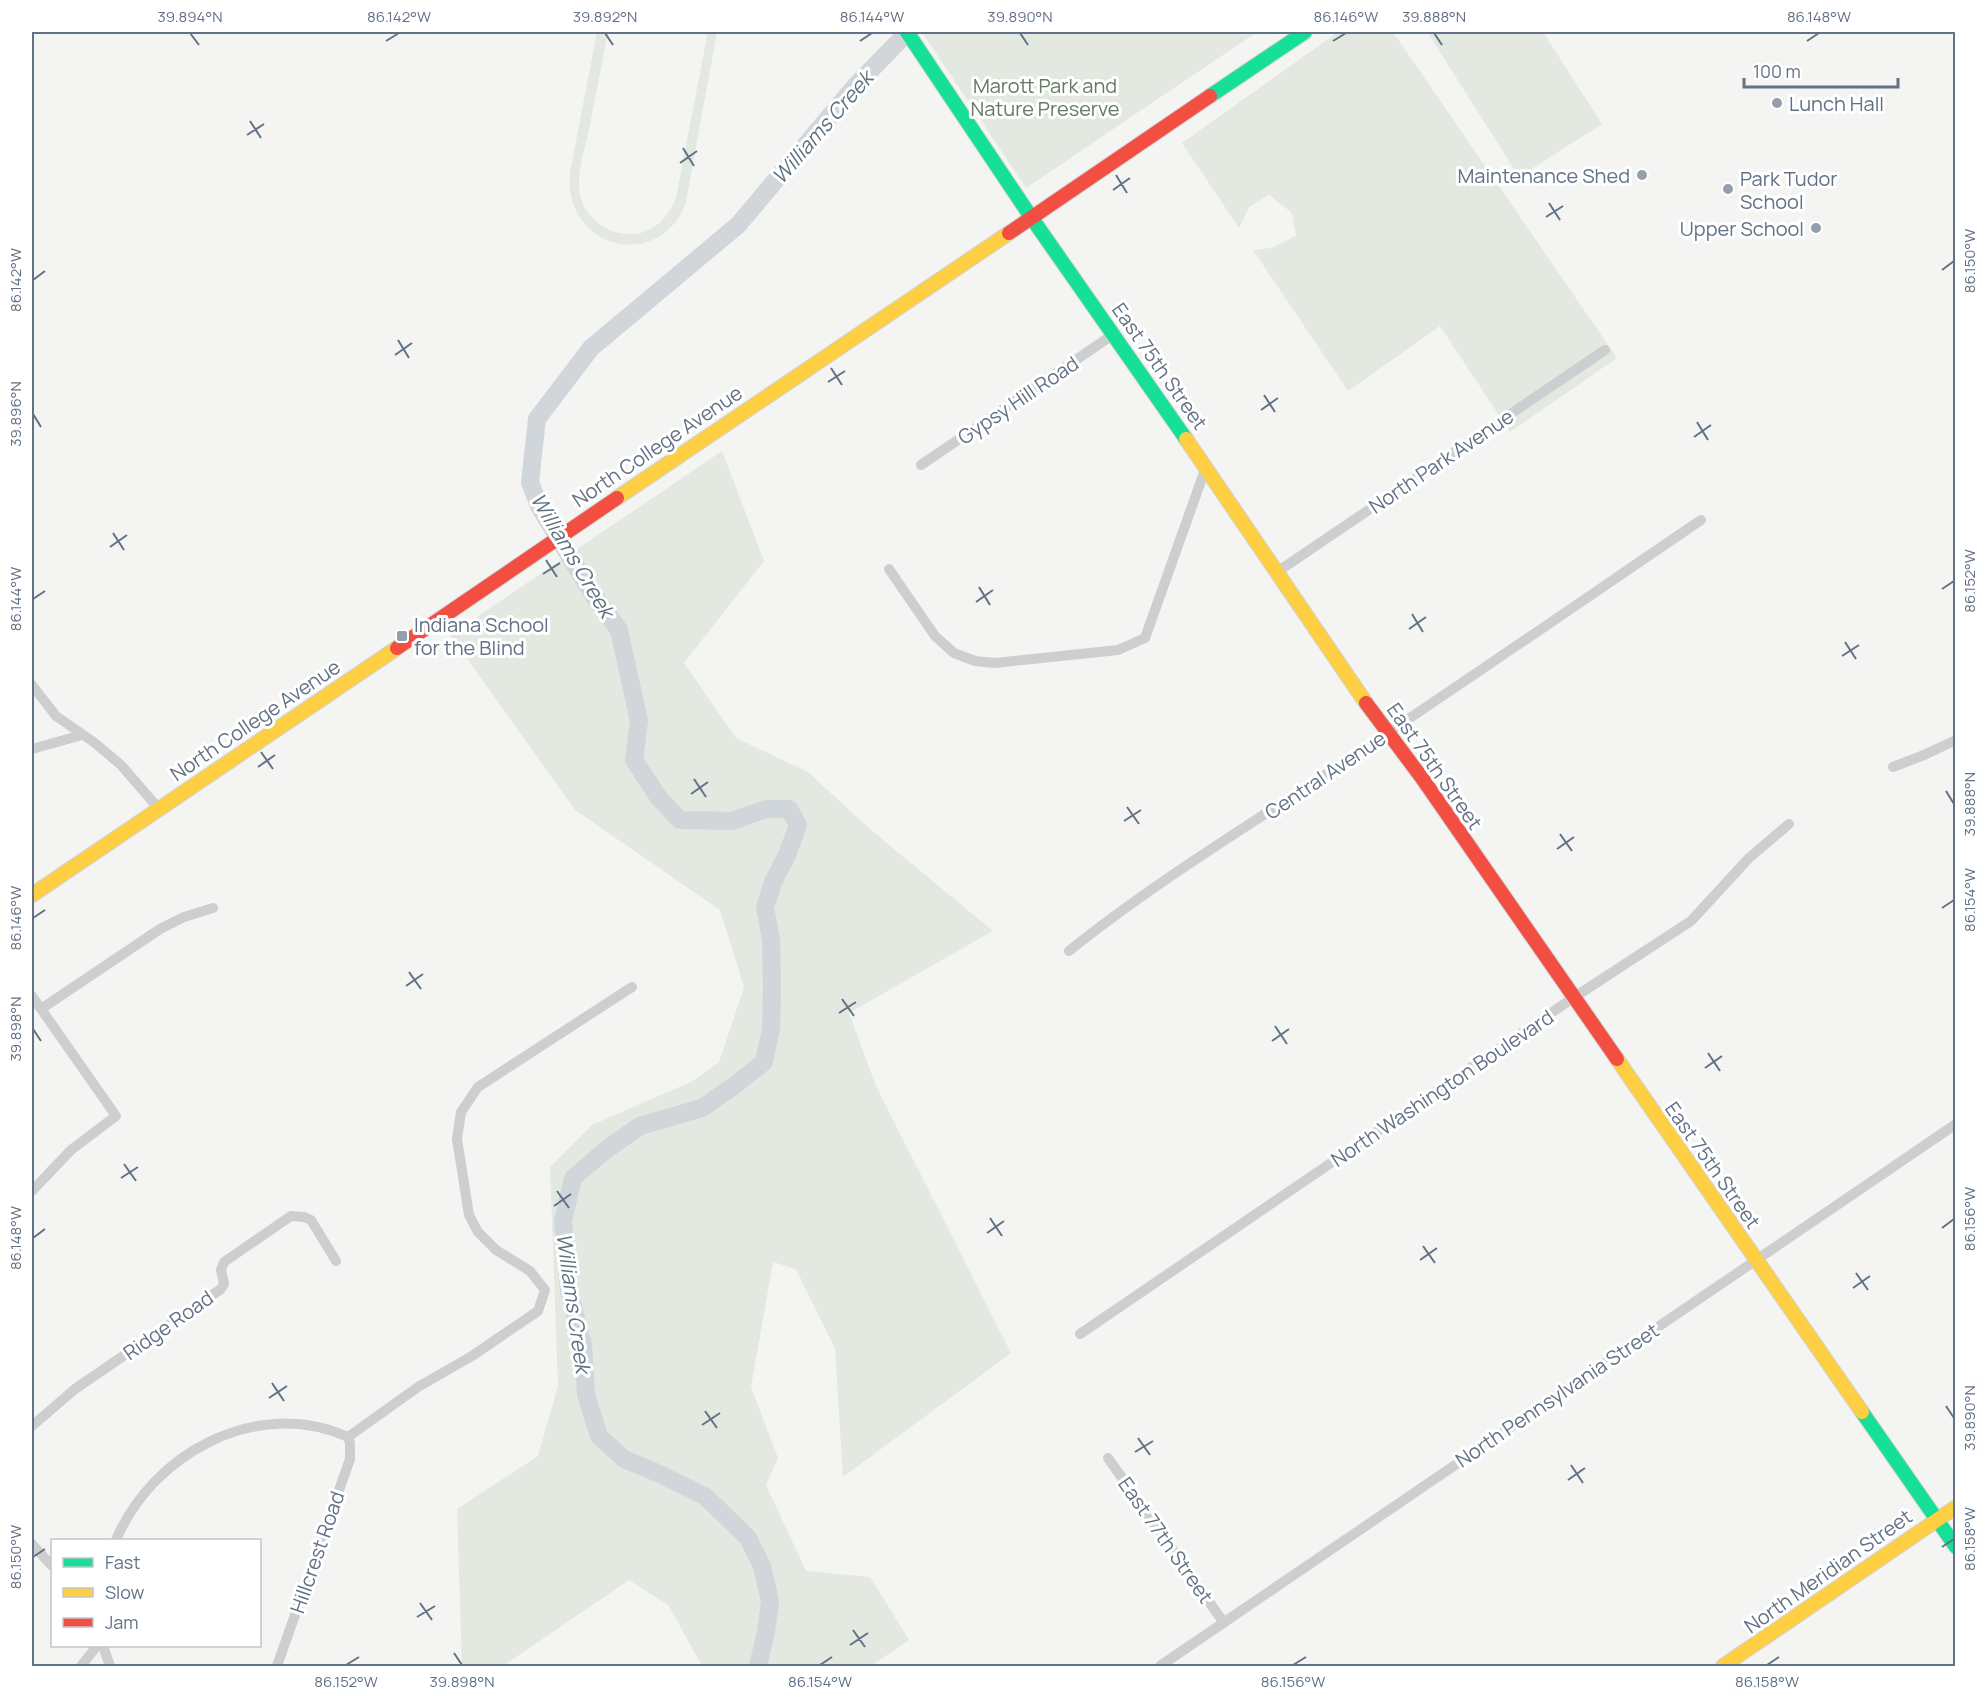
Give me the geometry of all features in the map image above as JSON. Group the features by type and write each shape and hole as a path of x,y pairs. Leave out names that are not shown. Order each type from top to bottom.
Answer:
{"street":[{"name":"East 75th Street","path":"907,32 1031,217 1388,733 1422,778 1956,1547"},
{"name":"North College Avenue","path":"32,895 1305,32"},
{"name":"Gypsy Hill Road","path":"921,465 1114,334"},
{"name":"North Park Avenue","path":"1277,572 1605,350"},
{"path":"889,569 936,636 954,653 971,660 995,663 1118,650 1145,638 1206,467"},
{"name":"Central Avenue","path":"1069,951 1097,928 1179,872 1701,520"},
{"path":"32,685 56,716 122,765 159,809"},
{"path":"32,749 82,735"},
{"path":"1893,767 1956,740"},
{"name":"North Washington Boulevard","path":"1080,1335 1573,998 1691,921 1749,858 1789,824"},
{"path":"41,1009 160,929 184,917 213,908"},
{"path":"117,1539 131,1511 154,1482 178,1460 213,1440 250,1428 283,1425 322,1429 348,1437 418,1387 472,1356 538,1311 545,1290 530,1271 496,1250 478,1232 469,1215 457,1139 461,1112 478,1087 632,987"},
{"path":"32,996 116,1116 71,1150 32,1191"},
{"name":"North Pennsylvania Street","path":"1160,1666 1956,1124"},
{"name":"Ridge Road","path":"32,1426 75,1389 221,1288 224,1284 221,1270 224,1262 291,1216 311,1220 336,1261"},
{"name":"Hillcrest Road","path":"277,1666 350,1459 348,1437"},
{"name":"East 77th Street","path":"1108,1458 1224,1623"},
{"name":"North Meridian Street","path":"1723,1666 1956,1507"},
{"path":"32,1544 51,1565"},
{"path":"81,1666 96,1647"},
{"path":"103,1647 110,1666"}],"green space":[{"path":"597,32 608,32 581,164 579,190 584,206 594,220 609,230 634,234 642,233 660,222 676,198 706,32 717,32 686,202 674,224 656,238 636,244 616,243 597,234 581,220 572,199 570,172"},
{"name":"Marott Park and Nature Preserve","path":"922,32 1257,32 1026,188"},
{"path":"1338,32 1393,32 1617,358 1510,432 1440,326 1348,391 1253,250 1271,248 1296,236 1292,213 1269,195 1249,207 1239,228 1182,143"},
{"path":"1543,32 1602,124 1519,177 1428,33"},
{"path":"722,451 764,561 684,663 736,738 808,772 871,830 993,931 849,1013 876,1086 1011,1353 843,1477 835,1349 796,1269 773,1262 751,1387 778,1458 766,1485 806,1571 870,1577 909,1640 871,1666 702,1666 669,1606 629,1580 503,1666 462,1666 457,1509 538,1456 558,1386 550,1167 592,1125 693,1081 719,1062 744,987 720,910 575,810 450,635"}],"waterway":[{"name":"Williams Creek","path":"758,1666 770,1601 762,1566 748,1538 705,1496 624,1459 599,1436 586,1395 583,1345 569,1291 563,1221 573,1178 607,1149 640,1126 702,1108 764,1062 771,1029 772,987 771,940 765,907 798,825 789,809 766,809 732,821 680,820 659,798 634,760 639,721 619,630 594,596 539,506 530,482 537,419 591,348 738,225 857,84 908,32"}],"traffic: fast":[{"path":"907,32 1031,217 1186,439"},
{"path":"1210,96 1305,32"},
{"path":"1862,1412 1956,1547"}],"traffic: slow":[{"path":"617,498 1009,233"},
{"path":"1186,439 1366,703"},
{"path":"32,895 397,648"},
{"path":"1617,1059 1862,1412"},
{"path":"1723,1666 1956,1507"}],"traffic: jam":[{"path":"1009,233 1210,96"},
{"path":"397,648 617,498"},
{"path":"1366,703 1422,778 1617,1059"}],"place":[{"name":"Lunch Hall","path":"1777,103"},
{"name":"Maintenance Shed","path":"1642,175"},
{"name":"Park Tudor School","path":"1728,189"},
{"name":"Upper School","path":"1816,228"},
{"name":"Indiana School for the Blind","path":"402,636"}]}
